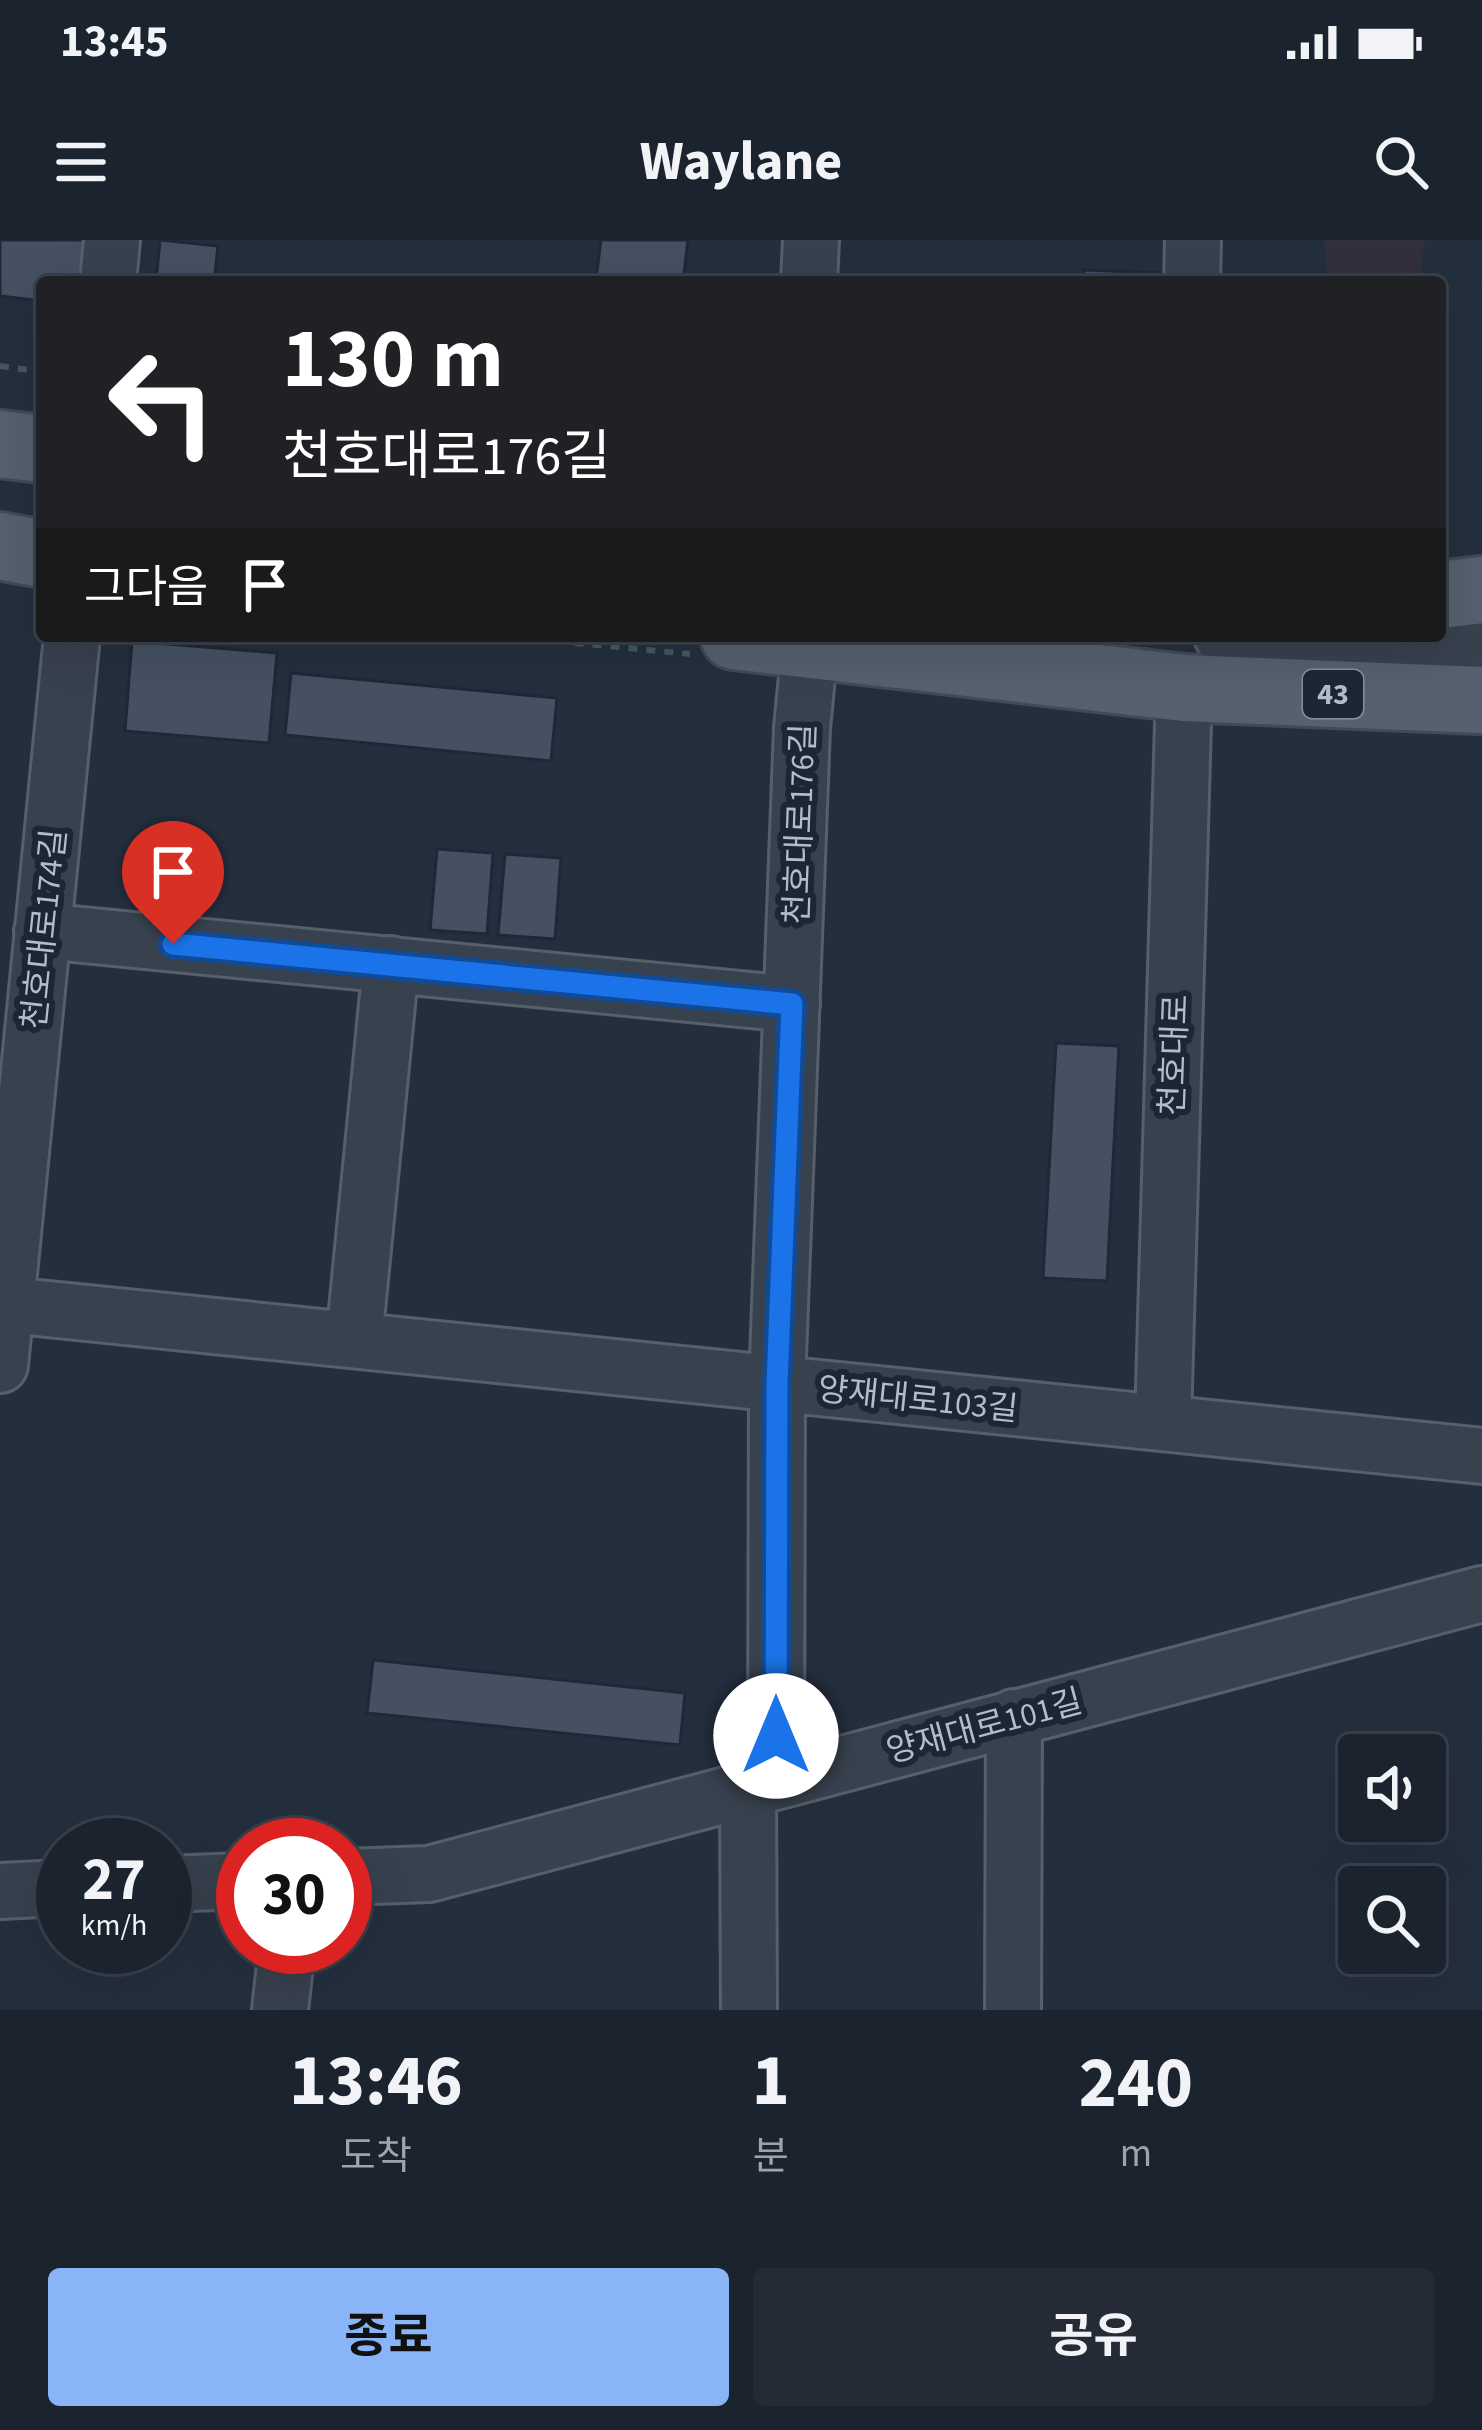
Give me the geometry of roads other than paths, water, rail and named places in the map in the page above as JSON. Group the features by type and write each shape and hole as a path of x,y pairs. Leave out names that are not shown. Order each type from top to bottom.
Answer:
{"main road":[{"path":"0,444 36,448"},
{"path":"0,546 36,553"},
{"path":"1446,597 1482,590"},
{"path":"1446,599 1482,606"},
{"name":"43","path":"785,642 1184,688 1482,700"}],"street":[{"path":"109,276 112,240"},
{"path":"809,276 811,240"},
{"path":"1192,276 1193,240"},
{"path":"0,521 36,521"},
{"name":"천호대로174길","path":"0,1365 71,642"},
{"path":"1014,642 1184,688"},
{"path":"1271,642 1482,643"},
{"name":"천호대로176길","path":"749,2010 762,1784 802,728 810,645"},
{"name":"천호대로","path":"1163,1424 1184,688"},
{"path":"43,931 792,1004"},
{"path":"354,1340 391,964"},
{"name":"양재대로103길","path":"3,1304 1482,1456"},
{"path":"1482,1438 1482,1456"},
{"name":"양재대로101길","path":"372,1876 429,1874 1482,1594"},
{"path":"1013,2010 1014,1717"},
{"path":"0,1891 36,1889"},
{"path":"280,2010 284,1974"}]}
